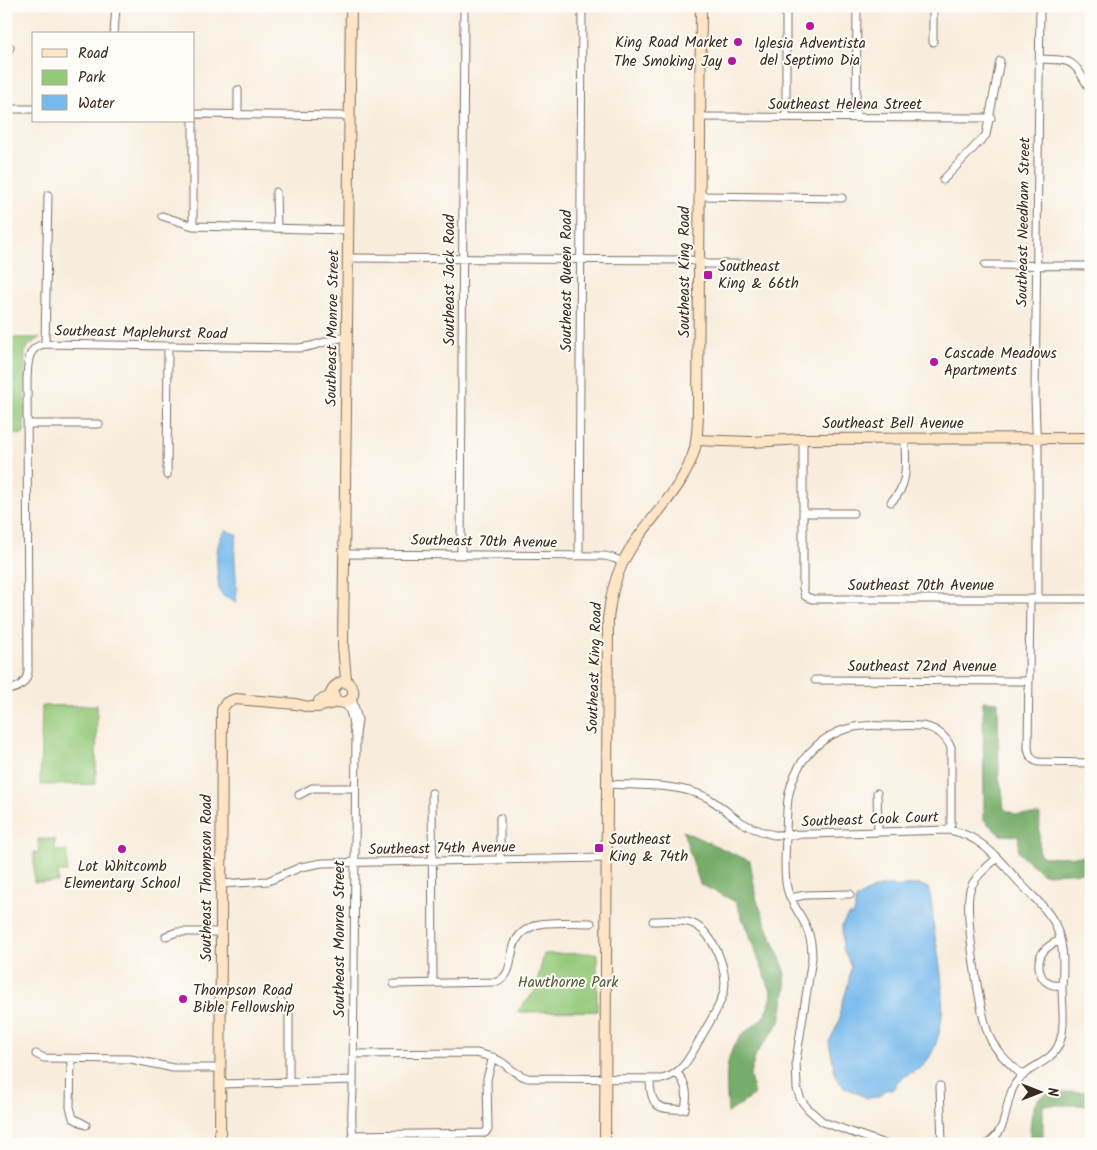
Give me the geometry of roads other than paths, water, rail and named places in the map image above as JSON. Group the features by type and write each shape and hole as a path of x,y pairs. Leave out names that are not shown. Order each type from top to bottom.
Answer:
{"street":[{"path":"114,32 116,6"},
{"name":"Southeast Monroe Street","path":"351,6 343,650 340,658 340,678 342,694 351,712 352,726 356,734 352,1127 354,1144"},
{"name":"Southeast Jack Road","path":"461,554 464,6"},
{"name":"Southeast Queen Road","path":"579,556 579,260 582,6"},
{"name":"Southeast King Road","path":"605,1144 608,619 612,592 623,562 678,485 690,461 696,440 698,424 701,6"},
{"path":"786,6 786,117"},
{"path":"856,6 856,118"},
{"path":"933,6 933,42"},
{"name":"Southeast Needham Street","path":"1040,6 1035,397 1038,448 1028,748 1031,759 1040,762 1091,763"},
{"path":"6,55 10,47"},
{"path":"1040,59 1069,61 1074,64 1091,91"},
{"path":"943,180 986,135 991,118 1000,61"},
{"path":"238,90 238,115"},
{"path":"6,109 32,109"},
{"path":"195,114 350,116"},
{"name":"Southeast Helena Street","path":"700,117 991,118"},
{"path":"193,122 193,226"},
{"path":"276,192 277,228"},
{"path":"45,344 48,195"},
{"path":"699,196 842,198"},
{"path":"162,216 193,226 348,230"},
{"path":"348,258 690,260 707,264 748,264"},
{"path":"986,265 1091,266"},
{"name":"Southeast Maplehurst Road","path":"6,690 16,689 21,686 27,678 28,672 28,359 34,349 45,344 305,348 337,338 347,337"},
{"path":"167,475 168,346"},
{"path":"29,424 100,424"},
{"path":"891,502 898,495 904,482 905,438"},
{"name":"Southeast Bell Avenue","path":"696,440 751,442 803,439 1091,438"},
{"path":"803,439 803,513 853,513"},
{"name":"Southeast 70th Avenue","path":"803,513 803,588 805,596 812,599 1091,599"},
{"name":"Southeast 70th Avenue","path":"344,554 579,556 610,557 623,562"},
{"name":"Southeast 72nd Avenue","path":"815,680 1029,682"},
{"name":"Southeast Thompson Road","path":"220,1144 222,710 226,703 238,699 296,704 303,701 321,701 342,694"},
{"path":"786,835 790,790 803,760 829,736 842,730 861,726 933,727 946,738 951,747 951,824 949,830"},
{"name":"Southeast Cook Court","path":"607,784 686,789 709,799 742,823 774,835 949,830 970,836 997,858 1047,912 1055,924 1062,949 1061,1035 1059,1045 1050,1058 1022,1076 1015,1083 1002,1126 998,1134 987,1144"},
{"path":"299,795 312,788 355,788"},
{"path":"432,793 433,983"},
{"path":"877,793 878,832"},
{"path":"500,818 500,860"},
{"name":"Southeast Cook Court","path":"786,835 787,889 807,928 812,944 812,958 796,1061 797,1089 808,1110 823,1122 885,1144"},
{"name":"Southeast 74th Avenue","path":"222,884 268,881 308,865 607,858"},
{"path":"997,858 976,878 970,890 968,902 973,946 981,1008 986,1028 996,1049 1022,1076"},
{"path":"791,898 805,895 850,894"},
{"path":"354,1054 470,1053 493,1058 516,1074 528,1078 662,1079 671,1077 683,1067 721,1001 726,980 723,966 709,938 698,926 680,921 653,921"},
{"path":"394,984 497,982 503,980 507,975 516,940 520,934 538,924 591,923"},
{"path":"166,936 177,932 221,932"},
{"path":"1060,940 1044,950 1038,964 1043,979 1050,984 1062,985"},
{"path":"281,1000 289,1011 289,1082"},
{"path":"36,1054 44,1058 131,1059 173,1068 220,1068"},
{"path":"354,1135 485,1133 488,1128 487,1079 493,1058"},
{"path":"71,1059 70,1107 73,1118 86,1125"},
{"path":"650,1079 650,1090 655,1104 663,1108 686,1109 688,1099 687,1088 677,1073"},
{"path":"220,1084 353,1080"},
{"path":"940,1086 942,1144"}],"water":[{"path":"226,530 237,535 235,543 236,603 223,596 219,591 217,550"},
{"path":"920,885 928,888 931,898 941,979 942,1014 940,1031 935,1046 924,1065 899,1080 893,1089 884,1090 882,1094 876,1097 867,1098 844,1087 836,1078 829,1042 839,1022 851,966 843,949 842,925 848,915 853,915 855,901 865,893 881,887"}],"place":[{"name":"Iglesia Adventista del Septimo Dia","path":"810,26"},
{"name":"King Road Market","path":"738,42"},
{"name":"The Smoking Jay","path":"732,61"},
{"name":"Southeast King & 66th","path":"708,275"},
{"name":"Cascade Meadows Apartments","path":"934,362"},
{"name":"Southeast King & 74th","path":"599,848"},
{"name":"Lot Whitcomb Elementary School","path":"122,849"},
{"name":"Thompson Road Bible Fellowship","path":"183,999"}],"park label":[{"name":"Hawthorne Park","path":"568,982"}]}
